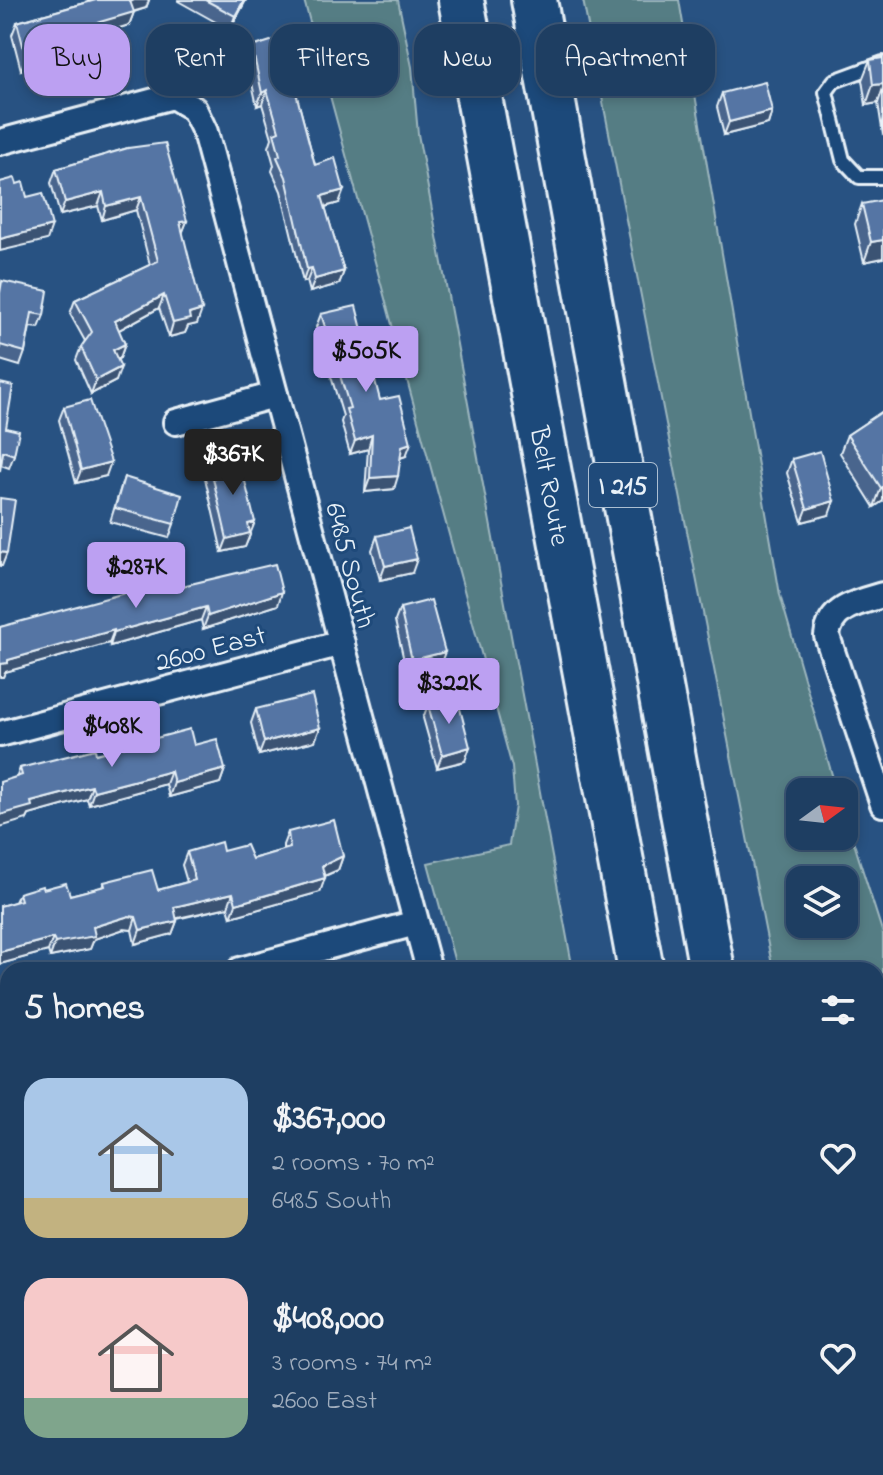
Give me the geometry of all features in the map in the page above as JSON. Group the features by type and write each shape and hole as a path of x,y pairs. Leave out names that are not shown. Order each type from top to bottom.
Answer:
{"highway":[{"name":"Belt Route","path":"461,0 640,962"},
{"name":"I 215","path":"534,0 711,962"}],"street":[{"name":"6485 South","path":"0,142 173,96 194,109 205,132 427,962"},
{"path":"176,422 275,395"},
{"path":"883,595 847,607 831,620 828,645 883,804"},
{"name":"2600 East","path":"0,734 342,643"},
{"path":"270,962 416,923"}],"lane":[{"path":"883,63 834,81 826,92 843,160 859,177 883,177"}],"green space":[{"path":"304,0 398,0 412,67 418,134 572,962 455,962 428,863 509,845 515,806 512,767 330,96 398,96 398,24 311,24"},
{"path":"583,0 679,0 683,24 588,24"},
{"path":"602,96 695,96 780,595 833,778 786,778 786,850 856,850 883,934 883,962 771,962"}],"building":[{"path":"96,0 134,0 130,1 134,12 93,24 24,24 24,49 17,22"},
{"path":"205,0 244,0 235,16"},
{"path":"270,41 270,96 297,96 315,165 335,158 344,190 322,196 344,271 315,279 312,268 307,269 286,177 277,157 280,155 274,133 279,131 267,90 262,93 254,46"},
{"path":"883,58 883,84 873,85 870,60"},
{"path":"765,82 772,111 729,122 722,93"},
{"path":"165,143 187,221 180,222 202,310 189,314 190,319 173,323 164,295 115,321 125,344 113,350 121,367 96,380 81,347 92,332 75,300 158,261 141,197 106,206 103,192 65,202 56,169 128,148"},
{"path":"15,178 17,184 23,182 27,197 43,193 52,226 0,239 0,182"},
{"path":"883,200 883,240 871,242 862,204"},
{"path":"2,281 48,291 44,315 32,313 25,352 0,345"},
{"path":"356,306 380,400 399,396 411,443 402,446 398,476 370,478 372,435 355,441 346,409 350,408 321,314"},
{"path":"0,383 13,386 6,428 19,431 14,455 3,451 0,471"},
{"path":"90,400 111,462 81,470 64,407"},
{"path":"883,411 883,487 881,488 847,435"},
{"path":"820,451 834,501 807,509 792,459"},
{"path":"239,457 255,522 248,524 250,533 227,539 210,465"},
{"path":"124,477 182,495 174,524 115,508"},
{"path":"0,498 15,500 7,553 0,552"},
{"path":"409,528 417,559 385,566 377,536"},
{"path":"275,564 282,592 208,616 206,607 0,664 0,627 180,578 182,586"},
{"path":"431,600 445,652 412,660 400,608"},
{"path":"312,695 320,728 264,742 256,709"},
{"path":"457,697 470,747 442,755 428,705"},
{"path":"190,729 194,745 217,739 225,769 174,783 171,771 94,791 92,786 31,802 32,806 0,815 0,782 22,775 20,768 95,749 96,754"},
{"path":"334,820 343,856 322,866 325,878 236,904 233,893 174,907 177,921 140,930 136,917 129,916 93,927 95,936 55,943 53,938 0,952 0,906 21,900 19,893 66,883 70,895 105,886 104,882 152,870 158,890 195,880 187,852 221,842 223,851 246,845 252,859 290,848 288,832"}]}
